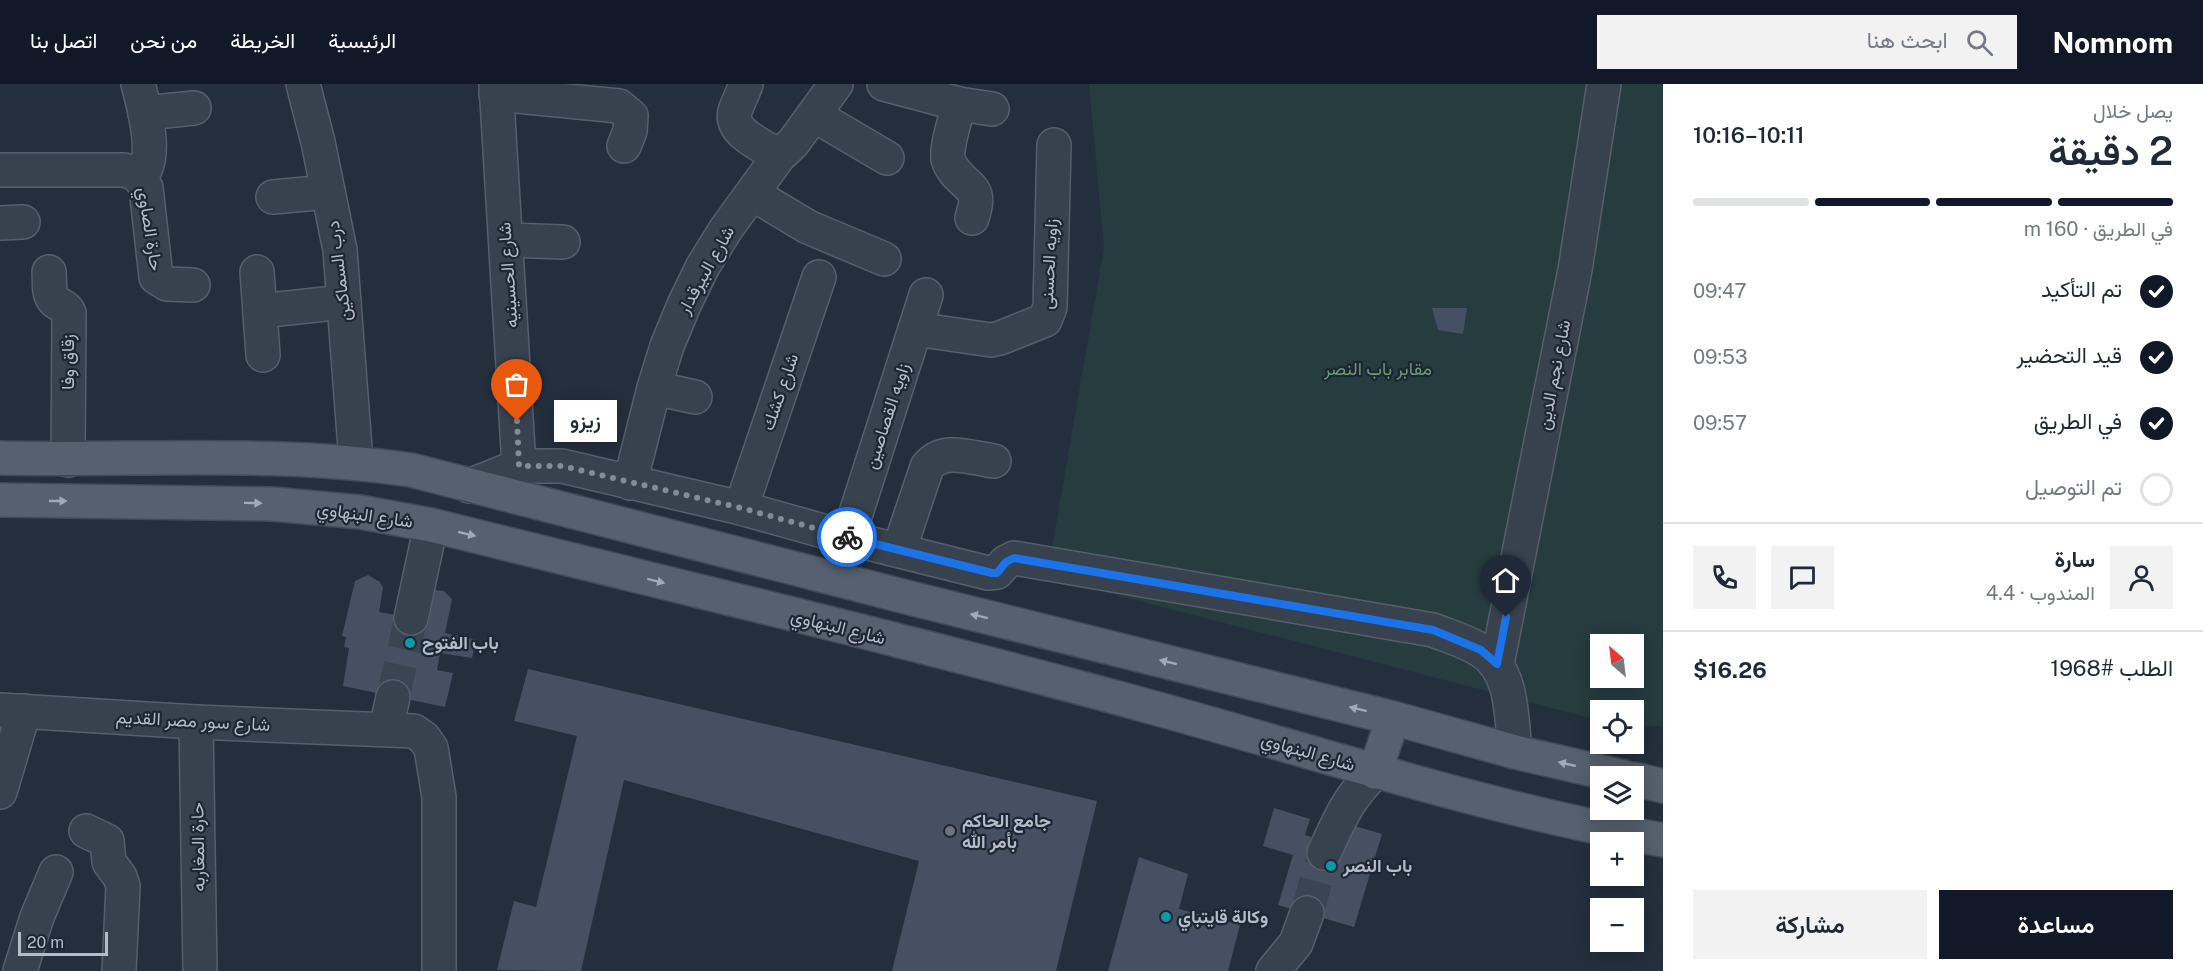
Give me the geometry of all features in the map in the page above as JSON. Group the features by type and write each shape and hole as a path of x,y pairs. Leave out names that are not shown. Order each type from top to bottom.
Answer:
{"main road":[{"path":"0,458 68,460 207,458 356,462 411,470 1590,769"},
{"name":"شارع البنهاوي","path":"0,500 272,504 360,512 431,525 1162,710 1375,772 1595,828 1663,840"},
{"path":"1375,772 1393,718"},
{"path":"1644,781 1663,786"}],"street":[{"name":"درب السماكين","path":"303,84 318,142 340,250 356,462"},
{"path":"747,84 735,112 736,124 744,133 779,156"},
{"name":"شارع البيرقدار","path":"630,483 654,388 675,326 703,266 726,229 779,156 794,143 836,84"},
{"path":"884,84 958,104 992,110"},
{"name":"شارع نجم الدين","path":"1497,664 1575,270 1604,84"},
{"path":"496,89 619,106 631,116 630,131 624,146"},
{"name":"شارع الحسينيه","path":"496,89 519,466"},
{"path":"140,177 148,163 149,138 141,98 194,108"},
{"path":"958,104 948,158 959,179 975,193 972,218"},
{"path":"814,115 887,158"},
{"name":"زاويه الحسنى","path":"915,329 991,340 1045,320 1050,307 1054,145"},
{"name":"حارة الصاوي","path":"0,170 124,170 140,177 146,188 156,277 167,284 193,285"},
{"path":"273,197 328,192"},
{"path":"753,194 808,227 884,259"},
{"path":"506,240 563,242"},
{"path":"257,272 263,355"},
{"name":"زقاق وفا","path":"49,273 50,292 53,299 66,307 69,314 68,460"},
{"name":"شارع كشك","path":"741,508 819,277"},
{"name":"زاويه القصاصين","path":"848,538 926,295"},
{"path":"260,311 344,302"},
{"path":"654,388 695,397"},
{"path":"899,550 927,467 933,460 949,454 994,461"},
{"path":"469,486 519,466 562,466 741,508 848,538 992,573 997,573 1010,559 1018,559 1433,630 1481,650 1497,664 1509,692 1515,752"},
{"path":"411,618 431,525"},
{"path":"386,729 393,697"},
{"path":"0,792 12,710"},
{"name":"شارع سور مصر القديم","path":"12,710 196,722 414,731 424,738 431,748 440,814 439,971"},
{"name":"حارة المغاربه","path":"196,722 200,971"},
{"path":"1324,853 1348,801 1375,772"},
{"path":"86,831 107,841 110,865 122,880 119,971"},
{"path":"20,971 37,917 56,872"},
{"path":"1273,971 1296,943 1307,913"}],"green space":[{"name":"مقابر باب النصر","path":"1089,84 1663,84 1663,727 1644,725 1644,700 1590,700 1590,718 1047,577 1104,248"}],"building":[{"path":"1432,308 1467,308 1463,334 1438,330"},
{"name":"باب الفتوح","path":"368,575 380,582 383,588 379,612 411,618 432,590 444,591 452,599 445,633 476,640 472,658 440,653 437,670 453,673 445,707 343,686 349,648 344,647 346,637 342,636 355,581"},
{"name":"جامع الحاكم بأمر الله","path":"528,669 1097,801 1056,971 892,971 919,861 624,780 581,971 497,970 514,901 536,907 577,736 514,721"},
{"name":"باب النصر","path":"1274,808 1310,819 1305,835 1311,837 1307,848 1332,856 1348,824 1382,834 1354,927 1278,905 1293,855 1263,846"},
{"name":"وكالة قايتباي","path":"1139,857 1188,874 1179,909 1240,925 1228,971 1108,971"}],"tunnel":[{"path":"393,697 411,618"},
{"path":"1307,913 1324,853"}],"way so far":[{"path":"517,421 519,466 562,466 741,508 847,537"}],"place":[{"name":"زيزو","path":"517,421"},
{"name":"باب الفتوح","path":"410,643"},
{"name":"جامع الحاكم بأمر الله","path":"950,831"},
{"name":"باب النصر","path":"1331,866"},
{"name":"وكالة قايتباي","path":"1166,917"}],"route":[{"path":"847,537 992,573 997,573 1006,562 1014,558 1433,630 1481,650 1497,664 1506,617"}]}
